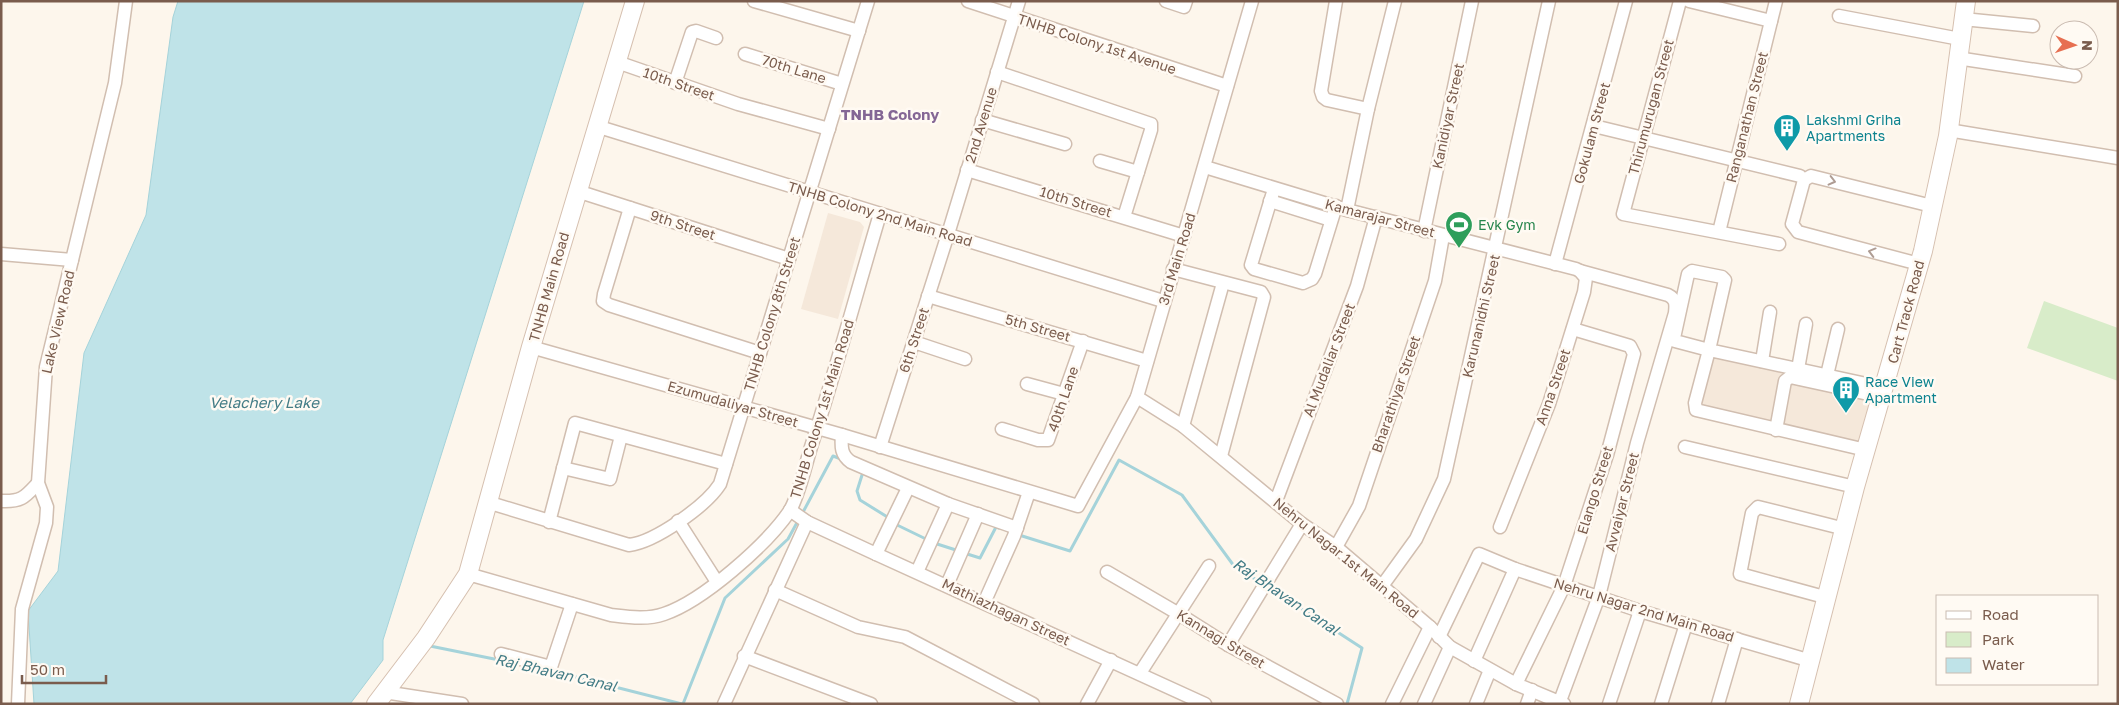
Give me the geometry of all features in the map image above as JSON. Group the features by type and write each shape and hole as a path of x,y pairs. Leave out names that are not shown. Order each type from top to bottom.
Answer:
{"street":[{"name":"Lake View Road","path":"18,704 22,609 46,523 47,507 38,482 46,367 115,83 126,1"},
{"name":"TNHB Main Road","path":"380,698 426,638 468,574 531,347 635,1"},
{"path":"754,1 859,31"},
{"name":"TNHB Colony 8th Street","path":"487,502 629,545 642,544 678,521 713,495 720,484 868,1"},
{"name":"TNHB Colony 1st Avenue","path":"968,1 1226,86"},
{"name":"2nd Avenue","path":"948,234 1019,1"},
{"path":"1166,1 1184,7 1186,1"},
{"name":"3rd Main Road","path":"1078,506 1137,397 1252,1"},
{"path":"1336,1 1320,91 1327,100 1368,109"},
{"path":"1331,220 1272,195 1251,261 1254,269 1303,283 1315,274 1331,220 1341,208 1395,1"},
{"name":"Kanidiyar Street","path":"1424,230 1472,1"},
{"name":"Karunanidhi Street","path":"1382,586 1416,539 1444,479 1549,1"},
{"name":"Gokulam Street","path":"1555,264 1594,126 1626,1"},
{"name":"Thirumurugan Street","path":"1680,1 1642,136 1623,214 1630,217 1719,232"},
{"path":"1689,1 1771,21"},
{"name":"Ranganathan Street","path":"1719,232 1776,1"},
{"name":"Cart Track Road","path":"1799,704 1828,598 1855,487 1884,392 1919,264 1948,130 1966,1"},
{"path":"1839,16 1960,39"},
{"path":"1962,19 2033,26"},
{"path":"675,84 692,32 696,31 716,38"},
{"name":"70th Lane","path":"745,54 842,84"},
{"path":"1957,58 2075,76"},
{"name":"10th Street","path":"617,62 675,84 828,129"},
{"path":"997,72 1149,122 1151,130 1124,217"},
{"path":"982,120 1065,144"},
{"name":"TNHB Colony 2nd Main Road","path":"596,126 1164,301"},
{"path":"1594,126 1642,136 1800,176"},
{"path":"1948,130 2118,158"},
{"path":"1100,161 1138,172"},
{"name":"Kamarajar Street","path":"1205,167 1272,195 1341,208 1443,236 1496,247 1555,264"},
{"name":"10th Street","path":"967,170 1184,236"},
{"path":"1919,264 1798,232 1792,224 1804,180 1811,176 1932,206"},
{"name":"9th Street","path":"577,191 789,259"},
{"path":"630,208 603,301 609,305 760,353"},
{"name":"TNHB Colony 1st Main Road","path":"468,574 611,615 635,618 663,614 717,582 799,516 817,428 880,214"},
{"name":"Al Mudaliar Street","path":"1276,501 1357,286 1376,217"},
{"path":"1719,232 1779,244"},
{"name":"6th Street","path":"880,447 948,234"},
{"name":"Bharathiyar Street","path":"1336,547 1360,506 1435,281 1443,236"},
{"path":"1,254 72,260"},
{"path":"1555,264 1580,271"},
{"path":"1173,269 1261,292 1264,302 1221,456"},
{"name":"Avvaiyar Street","path":"1562,703 1599,596 1637,443 1675,313 1675,300 1668,294 1580,271"},
{"name":"Anna Street","path":"1500,527 1549,404 1573,329 1586,284 1586,278 1580,271"},
{"path":"1866,450 1696,410 1695,403 1708,350 1725,280 1722,277 1692,271 1688,274 1674,340 1708,350 1827,375 1884,392"},
{"path":"1183,426 1223,283"},
{"name":"5th Street","path":"928,296 1147,361"},
{"path":"1762,361 1770,312"},
{"path":"1798,369 1806,324"},
{"name":"Elango Street","path":"1516,684 1564,586 1606,455 1634,354 1630,346 1573,329"},
{"path":"1827,375 1838,329"},
{"name":"40th Lane","path":"1002,429 1038,440 1048,440 1083,341"},
{"path":"914,342 965,359"},
{"name":"Ezumudaliyar Street","path":"531,347 842,435 1078,506"},
{"path":"1776,430 1785,381 1790,377 1884,392"},
{"path":"1027,384 1064,394"},
{"name":"Nehru Nagar 1st Main Road","path":"1137,397 1183,426 1302,524 1336,547 1430,627 1450,647 1516,684 1562,703"},
{"path":"549,522 575,423 726,464"},
{"path":"842,435 842,451 845,458 870,472 948,504 1017,528"},
{"path":"563,468 610,479 621,436"},
{"path":"1685,447 1855,487"},
{"path":"1,501 16,502 25,496 38,482"},
{"path":"876,554 908,488"},
{"path":"984,603 1017,528 1029,492"},
{"path":"917,572 948,504"},
{"path":"1828,598 1740,574 1752,513 1758,507 1845,529"},
{"path":"947,585 978,514"},
{"path":"724,704 775,590 799,516"},
{"name":"Mathiazhagan Street","path":"799,516 876,554 1205,704"},
{"path":"678,521 717,582"},
{"path":"1228,646 1302,524"},
{"name":"Nehru Nagar 2nd Main Road","path":"1439,637 1479,554 1515,569 1640,611 1811,661"},
{"path":"1140,673 1209,566"},
{"path":"1474,661 1515,569"},
{"name":"Kannagi Street","path":"1107,572 1179,614 1228,646 1337,704"},
{"path":"775,590 858,627 905,637 1033,704"},
{"path":"501,654 551,667 572,604"},
{"path":"1609,704 1640,611"},
{"path":"1661,704 1686,624"},
{"path":"1392,704 1430,627"},
{"path":"1718,704 1737,639"},
{"path":"1424,704 1450,647"},
{"path":"744,656 871,704"},
{"path":"1087,704 1110,660"},
{"path":"1476,704 1490,670"},
{"path":"1527,704 1532,690"},
{"path":"380,698 462,704"}],"shaded area":[{"path":"828,213 860,222 864,227 838,319 801,309"},
{"path":"1706,354 1879,392 1862,450 1691,413"}],"green space":[{"path":"2044,301 2118,328 2118,381 2027,348"}],"water":[{"name":"Velachery Lake","path":"178,1 584,1 383,640 383,660 350,704 34,704 28,611 58,571 84,353 146,215 173,17"}],"waterway":[{"name":"Raj Bhavan Canal","path":"802,514 833,456 841,459"},
{"name":"Raj Bhavan Canal","path":"1019,535 1070,551 1119,460 1182,495 1234,566 1263,584"},
{"name":"Raj Bhavan Canal","path":"863,472 857,491 860,500 889,518"},
{"name":"Raj Bhavan Canal","path":"683,704 725,598 788,539 799,519"},
{"name":"Raj Bhavan Canal","path":"893,523 928,540"},
{"name":"Raj Bhavan Canal","path":"964,553 980,558 996,527 999,528"},
{"name":"Raj Bhavan Canal","path":"934,543 959,551"},
{"name":"Raj Bhavan Canal","path":"1268,587 1362,648 1347,704"},
{"name":"Raj Bhavan Canal","path":"430,646 504,661"},
{"name":"Raj Bhavan Canal","path":"552,671 682,704"}],"place":[{"name":"Lakshmi Griha Apartments","path":"1787,152"},
{"name":"Evk Gym","path":"1459,249"},
{"name":"Race View Apartment","path":"1846,414"}],"district":[{"name":"TNHB Colony","path":"890,115"}]}
